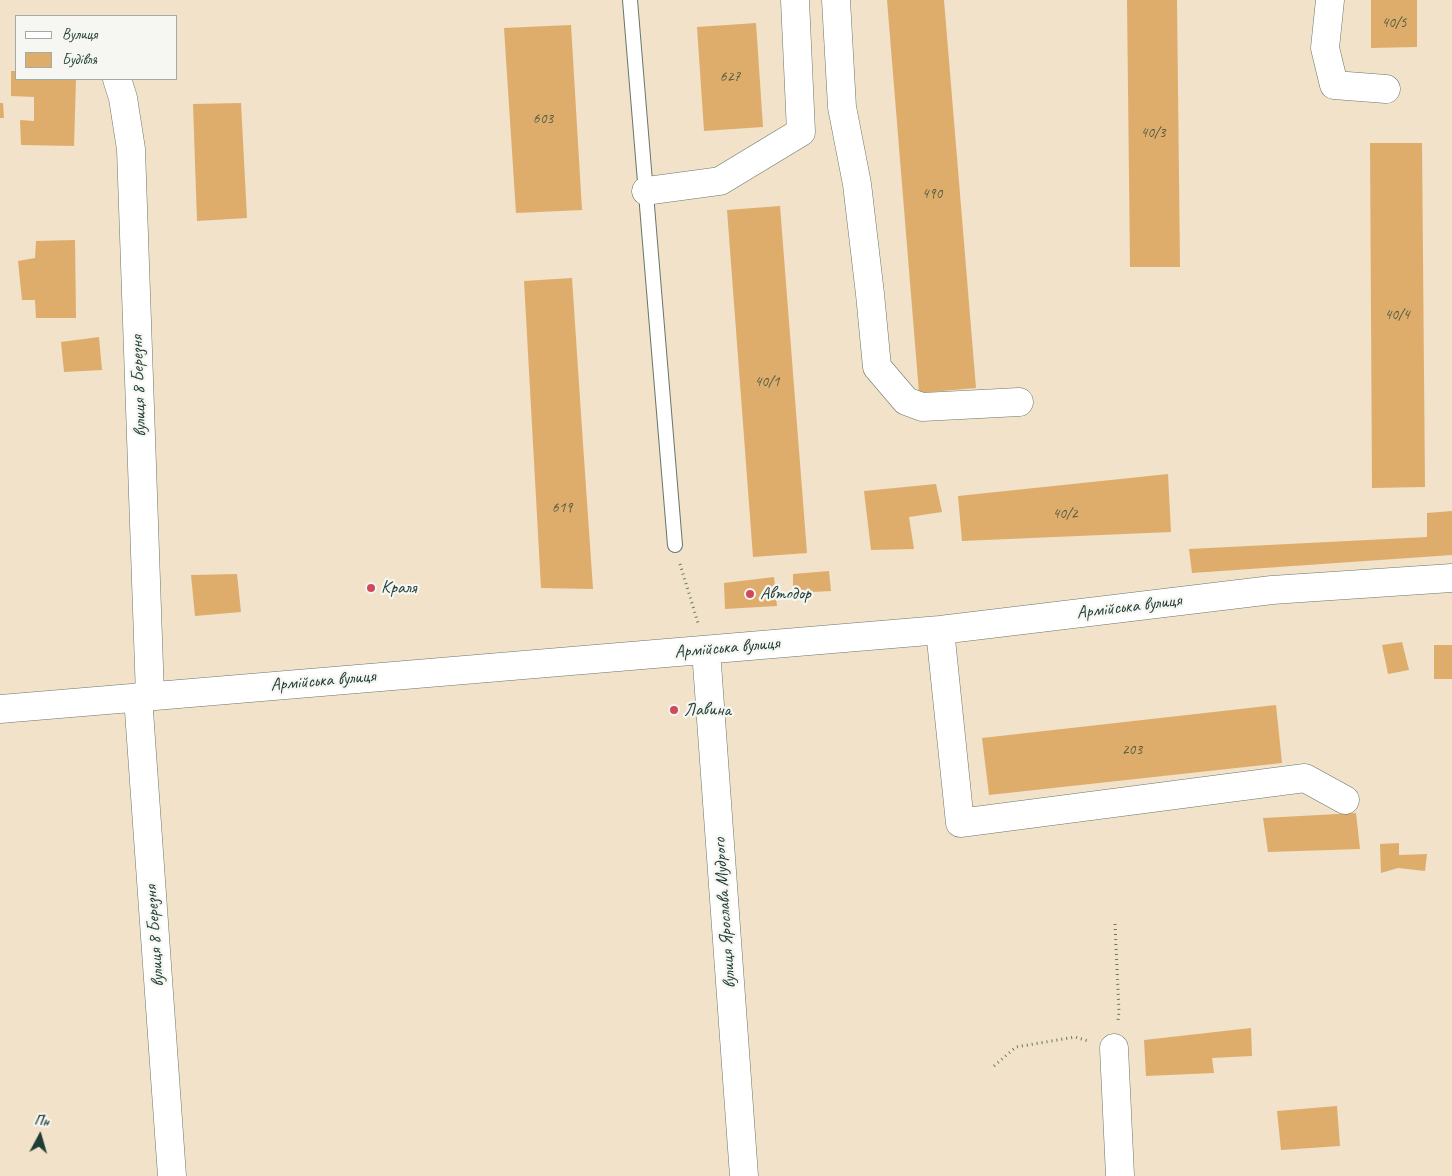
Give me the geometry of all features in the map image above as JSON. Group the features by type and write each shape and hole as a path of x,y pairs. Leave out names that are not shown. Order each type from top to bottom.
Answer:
{"street":[{"path":"646,191 720,181 801,132 795,0"},
{"path":"836,0 842,107 857,184 876,367 906,402 922,407 1019,402"},
{"path":"1330,0 1325,48 1334,85 1386,89"},
{"name":"вулиця 8 Березня","path":"117,80 123,98 131,149 144,696 172,1176"},
{"name":"Армійська вулиця","path":"0,709 940,630 1272,590 1452,578"},
{"path":"940,630 960,823 1305,778 1345,800"},
{"name":"вулиця Ярослава Мудрого","path":"706,650 744,1176"},
{"path":"1114,1048 1120,1176"}],"lane":[{"path":"630,0 674,545"}],"path":[{"path":"674,545 706,650"},
{"path":"994,1066 1016,1047 1075,1037 1114,1048 1119,1012 1115,924"}],"building":[{"path":"887,0 944,0 976,388 919,393"},
{"path":"1127,0 1177,0 1180,267 1130,267"},
{"path":"1371,0 1417,0 1417,47 1371,48"},
{"path":"756,23 763,127 704,131 697,27"},
{"path":"571,25 582,210 516,213 504,28"},
{"path":"11,71 15,71 15,80 76,80 74,146 21,145 20,120 34,121 34,97 11,96"},
{"path":"0,103 3,103 4,118 0,118"},
{"path":"241,103 247,218 197,221 193,104"},
{"path":"1370,143 1422,143 1425,487 1372,488"},
{"path":"780,206 807,553 753,557 727,210"},
{"path":"75,240 76,318 36,318 35,300 22,300 18,261 35,258 36,241"},
{"path":"572,278 593,589 541,588 524,281"},
{"path":"99,337 102,370 64,372 61,342"},
{"path":"1168,474 1171,532 962,541 958,496"},
{"path":"936,484 942,512 909,517 914,549 871,550 864,491"},
{"path":"1452,511 1452,555 1192,573 1189,549 1427,537 1427,513"},
{"path":"829,571 831,591 793,593 793,574"},
{"path":"237,574 241,612 195,616 191,575"},
{"name":"Автодор","path":"774,577 777,606 725,609 724,583"},
{"path":"1402,642 1409,670 1388,674 1382,645"},
{"path":"1434,645 1452,645 1452,679 1434,679"},
{"path":"1276,705 1282,763 989,795 982,738"},
{"path":"1356,813 1360,849 1268,852 1263,818"},
{"path":"1399,843 1399,855 1427,854 1425,871 1398,868 1381,873 1380,844"},
{"path":"1251,1028 1252,1056 1212,1058 1214,1073 1146,1076 1144,1040"},
{"path":"1337,1106 1340,1146 1281,1150 1277,1111"}],"place":[{"name":"Краля","path":"371,588"},
{"name":"Автодор","path":"750,594"},
{"name":"Лавина","path":"674,710"}]}
